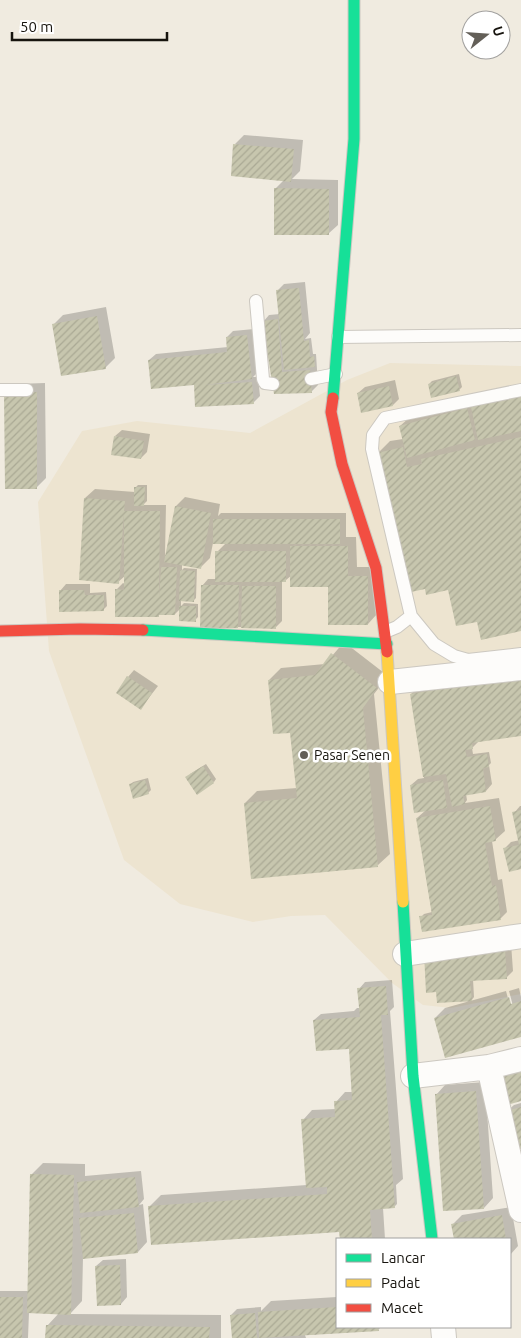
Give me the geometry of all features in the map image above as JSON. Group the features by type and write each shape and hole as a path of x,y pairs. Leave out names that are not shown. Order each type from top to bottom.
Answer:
{"street":[{"path":"354,0 354,139 336,374 331,412 342,464 376,568 386,638 413,1076 432,1238"},
{"path":"0,631 105,629 326,642 386,638"},
{"path":"390,682 521,668"},
{"path":"405,954 521,936"},
{"path":"413,1076 489,1067 521,1059"},
{"path":"489,1067 521,1210"}],"lane":[{"path":"256,301 263,379 265,383 272,384"},
{"path":"338,337 521,335"},
{"path":"311,379 336,374"},
{"path":"0,390 27,390"},
{"path":"521,390 385,418 372,435 372,449 411,616 434,644 454,656 468,660 521,654"},
{"path":"386,638 411,616"}],"shaded area":[{"name":"Pasar Senen","path":"390,363 521,366 521,994 451,1008 423,1005 392,983 325,915 291,916 253,922 180,904 124,860 49,651 38,502 82,431 137,421 250,433 347,380"}],"building":[{"path":"233,144 294,149 291,182 231,176"},
{"path":"274,188 329,189 329,235 274,235"},
{"path":"299,288 304,341 309,340 310,357 314,356 315,367 284,370 276,290"},
{"path":"97,316 106,369 61,376 52,324"},
{"path":"278,319 282,372 310,370 312,393 274,394 262,321"},
{"path":"247,335 252,379 204,385 252,382 254,404 195,407 194,385 151,389 148,360 227,352 226,337"},
{"path":"456,376 460,391 431,398 428,384"},
{"path":"389,386 393,406 361,413 357,393"},
{"path":"37,392 37,489 5,489 4,393"},
{"path":"521,397 521,431 478,440 471,407"},
{"path":"467,408 475,440 407,458 399,426"},
{"path":"114,436 144,441 141,459 111,455"},
{"path":"521,437 521,631 481,640 477,622 456,626 448,590 426,595 425,589 411,592 377,453 403,447 407,467 422,464 421,459"},
{"path":"134,487 145,487 144,506 134,506"},
{"path":"84,498 125,501 124,511 160,511 159,598 161,567 177,567 175,615 115,617 115,589 124,590 124,513 119,584 79,580"},
{"path":"175,506 211,513 201,569 164,562"},
{"path":"213,519 340,519 340,544 213,544"},
{"path":"290,546 348,546 348,576 368,576 368,625 328,625 328,587 290,587"},
{"path":"215,551 286,551 286,582 215,582"},
{"path":"180,570 195,571 194,602 179,601"},
{"path":"201,585 239,585 238,628 200,628"},
{"path":"242,586 276,586 276,629 241,628"},
{"path":"59,590 84,590 85,595 104,595 104,611 59,612"},
{"path":"179,606 196,606 196,622 179,621"},
{"path":"331,653 377,688 363,708 378,867 251,879 244,803 297,798 290,733 273,734 268,680 315,675"},
{"path":"127,676 152,693 141,710 116,693"},
{"path":"521,676 521,736 472,743 473,749 465,750 467,757 487,754 489,767 483,768 486,792 463,796 465,804 452,807 446,774 423,777 410,694"},
{"path":"203,766 214,783 197,795 185,777"},
{"path":"145,780 149,794 133,799 129,784"},
{"path":"443,780 447,808 414,813 410,785"},
{"path":"490,806 496,841 485,843 492,886 496,885 501,920 422,932 419,916 432,915 416,818"},
{"path":"521,810 521,869 509,872 503,848 519,845 512,812"},
{"path":"505,949 507,979 470,981 472,1001 437,1003 436,992 426,993 424,953"},
{"path":"386,986 388,1015 381,1015 395,1208 370,1210 372,1238 340,1238 339,1232 151,1245 148,1206 327,1194 327,1187 306,1188 301,1119 335,1117 334,1101 352,1100 349,1049 316,1051 313,1020 360,1017 357,988"},
{"path":"509,997 511,1004 521,1001 521,1037 445,1058 434,1018"},
{"path":"521,1069 521,1101 504,1106 496,1076"},
{"path":"476,1091 484,1209 443,1211 435,1094"},
{"path":"521,1107 521,1149 516,1150 506,1111"},
{"path":"30,1174 74,1175 71,1315 27,1313"},
{"path":"135,1177 139,1207 80,1213 77,1182"},
{"path":"134,1213 138,1253 83,1259 79,1218"},
{"path":"502,1215 506,1238 454,1238 451,1224"},
{"path":"120,1265 121,1305 97,1306 95,1266"},
{"path":"0,1297 23,1297 22,1338 0,1338"},
{"path":"336,1307 336,1328 378,1328 379,1331 259,1338 258,1312"},
{"path":"255,1313 257,1338 232,1338 230,1315"},
{"path":"46,1325 210,1327 209,1338 45,1338"}],"traffic: fast":[{"path":"333,398 354,139 354,0"},
{"path":"143,630 387,644"},
{"path":"403,902 413,1076 432,1238"}],"traffic: slow":[{"path":"387,652 403,902"}],"traffic: jam":[{"path":"333,398 331,412 342,464 376,568 387,652"},
{"path":"0,631 143,630"}],"place":[{"name":"Pasar Senen","path":"304,755"}]}
